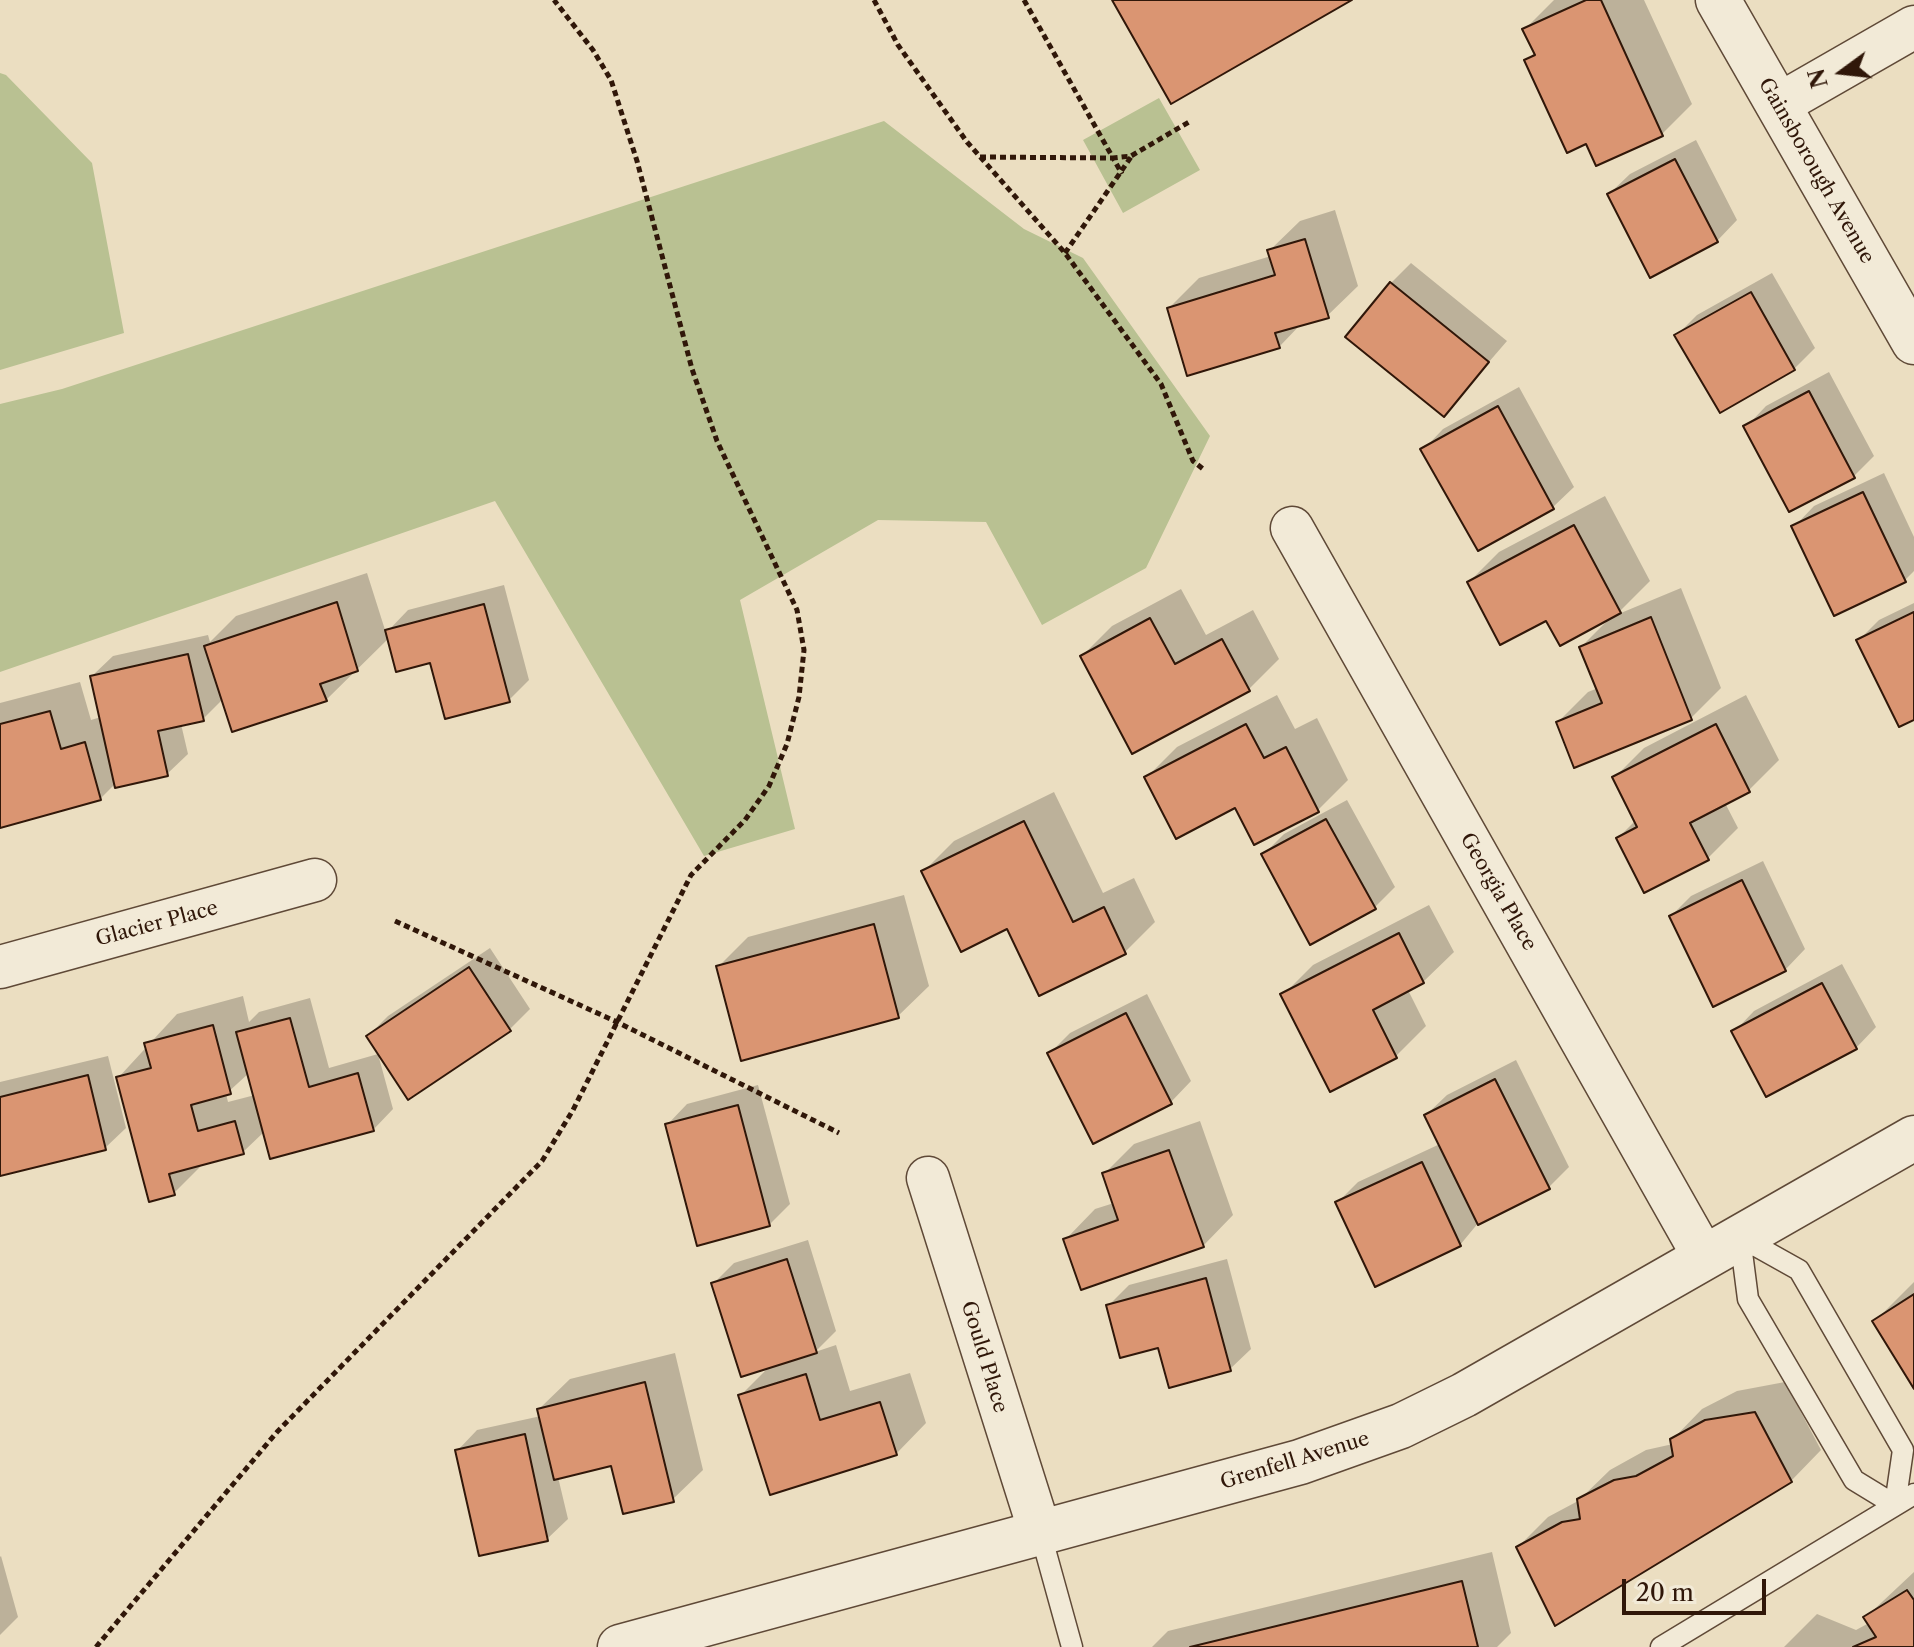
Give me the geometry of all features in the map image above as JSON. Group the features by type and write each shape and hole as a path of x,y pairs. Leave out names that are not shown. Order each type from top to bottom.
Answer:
{"street":[{"name":"Gainsborough Avenue","path":"1718,0 1914,342"},
{"path":"1778,105 1914,27"},
{"name":"Georgia Place","path":"1292,528 1722,1247"},
{"name":"Glacier Place","path":"0,967 315,880"},
{"name":"Grenfell Avenue","path":"620,1647 1041,1535 1300,1462 1401,1426 1464,1395 1914,1138"},
{"name":"Gould Place","path":"928,1178 1041,1535"}],"lane":[{"path":"1722,1247 1799,1270 1903,1450 1895,1505"},
{"path":"1722,1247 1748,1299 1854,1480 1895,1505"},
{"path":"1661,1647 1914,1494"},
{"path":"1041,1535 1072,1647"}],"path":[{"path":"96,1647 277,1432 542,1161 573,1110 691,875 745,820 769,786 787,744 799,697 804,650 797,610 717,441 692,369 637,161 611,80 593,50 554,0"},
{"path":"874,0 898,45 979,157 1065,253 1161,384 1193,461 1203,469"},
{"path":"1024,0 1122,174"},
{"path":"979,157 1131,156 1189,122"},
{"path":"1065,253 1122,174 1131,156"},
{"path":"395,921 617,1022 839,1133"}],"green space":[{"path":"0,73 6,75 92,163 124,333 0,370"},
{"path":"1159,98 1200,170 1123,213 1083,140"},
{"path":"884,121 1024,229 1083,258 1210,436 1146,568 1042,625 986,522 878,520 740,600 795,829 704,856 495,501 0,672 0,404 62,389"}],"building":[{"path":"1112,0 1352,0 1171,104"},
{"path":"1586,0 1601,0 1663,136 1596,166 1586,144 1567,153 1524,60 1535,55 1522,29"},
{"path":"1675,159 1718,242 1650,278 1607,194"},
{"path":"1305,239 1329,318 1275,333 1280,348 1187,376 1167,308 1275,275 1267,250"},
{"path":"1390,282 1489,362 1444,417 1345,337"},
{"path":"1751,292 1795,370 1720,413 1674,335"},
{"path":"1809,391 1855,478 1789,512 1743,426"},
{"path":"1498,406 1554,509 1478,551 1420,449"},
{"path":"1863,492 1906,582 1834,616 1791,526"},
{"path":"1574,525 1621,613 1560,646 1546,621 1500,645 1467,582"},
{"path":"337,602 358,671 320,684 327,701 232,732 204,646"},
{"path":"484,604 510,702 445,719 430,663 396,672 385,630"},
{"path":"1914,612 1914,720 1899,727 1856,640"},
{"path":"1651,617 1692,720 1574,768 1556,722 1602,703 1579,647"},
{"path":"1150,618 1175,664 1222,639 1250,691 1132,754 1080,656"},
{"path":"188,654 204,721 158,731 168,776 115,788 90,676"},
{"path":"50,711 61,749 85,742 101,800 0,828 0,724"},
{"path":"1246,724 1264,758 1286,747 1319,812 1254,845 1235,808 1176,839 1144,777"},
{"path":"1716,724 1750,792 1690,823 1709,860 1644,893 1616,838 1637,827 1612,777"},
{"path":"1326,819 1376,909 1310,945 1261,854"},
{"path":"1024,821 1073,922 1104,907 1126,954 1039,996 1007,929 961,952 921,871"},
{"path":"1742,880 1786,971 1713,1007 1669,916"},
{"path":"874,924 899,1018 741,1061 716,966"},
{"path":"1399,933 1424,983 1373,1010 1397,1058 1330,1092 1280,994"},
{"path":"469,967 511,1031 408,1100 366,1036"},
{"path":"1822,983 1857,1049 1766,1097 1731,1031"},
{"path":"1126,1013 1172,1104 1093,1144 1047,1053"},
{"path":"290,1018 309,1087 358,1073 374,1131 270,1159 236,1032"},
{"path":"213,1025 231,1094 191,1105 198,1131 235,1121 244,1154 169,1174 175,1195 149,1202 116,1077 151,1068 144,1043"},
{"path":"88,1075 106,1150 0,1176 0,1097"},
{"path":"1495,1079 1550,1189 1478,1225 1424,1115"},
{"path":"738,1105 770,1226 697,1246 665,1124"},
{"path":"1169,1150 1204,1247 1081,1290 1063,1239 1118,1220 1102,1173"},
{"path":"1422,1162 1461,1246 1375,1287 1335,1202"},
{"path":"787,1259 817,1353 741,1377 711,1283"},
{"path":"1206,1278 1231,1371 1169,1388 1158,1348 1120,1358 1106,1305"},
{"path":"1914,1294 1914,1389 1872,1321"},
{"path":"806,1374 820,1420 880,1402 897,1455 770,1495 738,1395"},
{"path":"645,1382 674,1502 623,1514 611,1466 554,1480 537,1409"},
{"path":"1755,1412 1792,1482 1555,1626 1516,1547 1562,1522 1580,1519 1577,1499 1614,1480 1636,1476 1673,1456 1670,1439 1705,1420"},
{"path":"525,1434 548,1541 479,1556 455,1450"},
{"path":"1462,1581 1478,1647 1190,1647"},
{"path":"1907,1590 1914,1600 1914,1647 1853,1647 1876,1637 1863,1617"}]}
